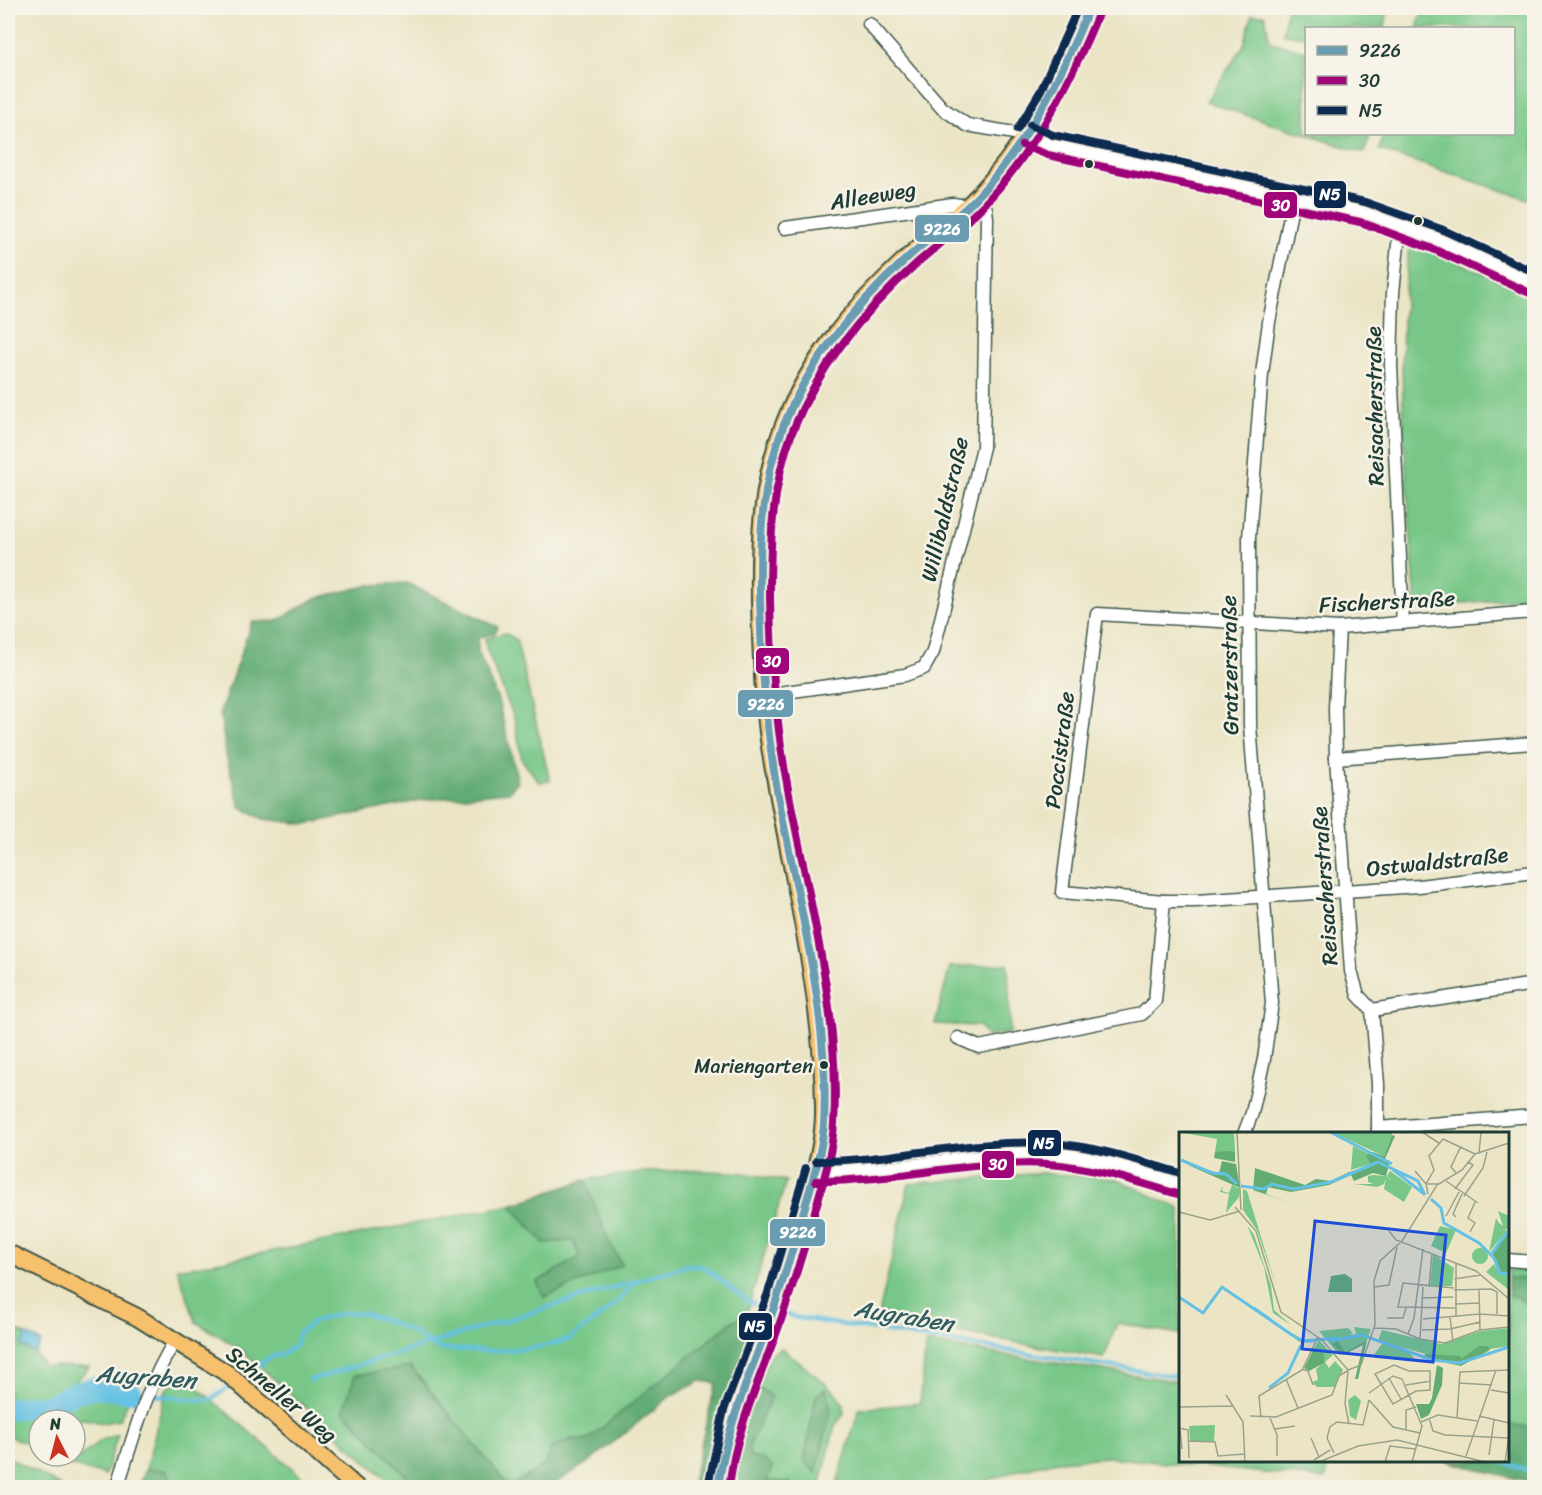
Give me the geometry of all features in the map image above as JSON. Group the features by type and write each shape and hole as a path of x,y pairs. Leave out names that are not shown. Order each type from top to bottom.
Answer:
{"main road":[{"path":"718,1488 734,1414 778,1296 816,1170 823,1134 824,1109 819,1034 811,973 773,764 765,695 759,544 761,511 769,471 783,427 803,385 828,343 856,307 973,201 1026,135 1050,95 1089,8"},
{"name":"Schneller Weg","path":"8,1253 79,1286 154,1328 228,1374 357,1488"}],"street":[{"path":"869,24 942,108 967,125 1026,135 1050,145 1353,209 1400,225 1534,283"},
{"name":"Gratzerstraße","path":"1245,1132 1252,1113 1272,1003 1250,725 1249,538 1257,416 1269,322 1294,196"},
{"name":"Alleeweg","path":"784,228 973,201"},
{"name":"Willibaldstraße","path":"765,695 905,675 924,668 933,652 983,447 987,218 986,208 973,201"},
{"name":"Reisacherstraße","path":"1400,225 1393,293 1391,365 1403,623"},
{"name":"Fischerstraße","path":"1097,614 1339,628 1534,612"},
{"name":"Poccistraße","path":"1062,892 1097,614"},
{"name":"Reisacherstraße","path":"1339,628 1335,708 1344,891 1351,971 1358,995 1372,1010"},
{"path":"1336,758 1534,742"},
{"name":"Ostwaldstraße","path":"1062,892 1164,901 1262,897 1485,879 1534,872"},
{"path":"958,1038 979,1047 1142,1014 1155,1001 1164,901"},
{"path":"1534,984 1372,1010 1378,1131 1534,1116"},
{"path":"816,1170 891,1167 1029,1153 1072,1156 1126,1167 1179,1184"},
{"path":"1509,1260 1534,1262"},
{"path":"117,1488 146,1403 165,1357 175,1341"}],"green space":[{"path":"1287,8 1388,8 1385,27 1305,27 1305,37 1283,34"},
{"path":"1424,8 1534,8 1534,201 1379,150 1384,135 1515,135 1515,27 1417,27"},
{"path":"1252,15 1265,15 1270,42 1305,51 1305,134 1206,102 1244,45"},
{"path":"1308,135 1371,135 1364,153"},
{"path":"1410,241 1534,296 1534,597 1416,607 1402,378 1405,287"},
{"path":"407,583 498,627 495,633 478,638 478,651 498,700 518,781 509,792 423,800 306,824 263,819 240,807 226,755 220,712 252,622 277,621 316,598 371,585"},
{"path":"504,633 516,639 550,781 539,782 522,760 515,720 486,648 485,639"},
{"path":"1008,964 1010,1033 986,1036 980,1026 935,1024 950,967"},
{"path":"689,1170 744,1173 786,1181 746,1316 733,1321 586,1441 571,1439 546,1464 509,1487 411,1367 343,1410 417,1487 395,1487 239,1348 196,1322 177,1268 511,1205 530,1228 573,1241 580,1257 537,1282 544,1297 622,1265 607,1238 585,1180 644,1172"},
{"path":"1041,1173 1117,1179 1179,1209 1179,1334 1117,1323 1104,1358 878,1318 909,1184"},
{"path":"585,1180 607,1238 622,1265 544,1297 537,1282 580,1257 573,1241 544,1243 511,1205"},
{"path":"1509,1270 1534,1270 1534,1464 1509,1455"},
{"path":"1509,1278 1534,1279 1534,1311 1517,1297 1509,1295"},
{"path":"746,1316 754,1318 759,1325 711,1487 691,1487 716,1383 701,1381 672,1395 589,1462 549,1487 509,1487 546,1464 551,1448 571,1439 586,1441 733,1321"},
{"path":"8,1327 27,1335 22,1346 35,1353 44,1366 89,1367 52,1406 96,1391 131,1396 119,1420 103,1423 87,1419 87,1408 27,1408 27,1443 8,1435"},
{"path":"926,1343 1179,1382 1179,1462 1328,1462 1326,1479 1107,1457 1058,1461 1018,1470 969,1487 836,1487 859,1409 920,1403"},
{"path":"782,1348 834,1391 844,1405 844,1414 835,1425 820,1487 794,1487 789,1482 767,1482 750,1457 749,1446 771,1397 757,1386 770,1355"},
{"path":"411,1367 509,1487 417,1487 343,1410 355,1375"},
{"path":"189,1380 314,1487 176,1487 166,1470 146,1469 166,1390 172,1384"},
{"path":"757,1386 771,1397 749,1446 750,1457 763,1459 772,1467 767,1481 789,1482 794,1487 731,1487 730,1480 741,1430"},
{"path":"824,1389 827,1390 831,1410 816,1473 804,1461 816,1396"},
{"path":"1509,1424 1534,1428 1534,1483 1450,1462 1509,1462"},
{"path":"118,1434 105,1475 79,1468 87,1468 87,1452 102,1440"},
{"path":"8,1457 62,1487 8,1487"},
{"path":"146,1469 166,1470 176,1487 138,1487"}],"water":[{"path":"27,1335 41,1342 35,1353 21,1346"}],"waterway":[{"name":"Augraben","path":"310,1380 688,1265 704,1267 749,1302 769,1309"},
{"name":"Augraben","path":"240,1379 270,1357 283,1354 296,1345 298,1334 315,1321 342,1313 362,1313 390,1322 413,1332 439,1349 491,1351 534,1348 568,1340 615,1305 636,1281"},
{"name":"Augraben","path":"779,1312 798,1318 1179,1377"},
{"name":"Augraben","path":"8,1409 50,1405 73,1393 95,1387 198,1400 212,1399 232,1385"},
{"name":"Augraben","path":"8,1409 50,1405 73,1393 95,1387 131,1392"},
{"name":"Augraben","path":"1502,1462 1534,1472"}],"transit line":[{"name":"N5","path":"1017,130 1041,90 1078,8"},
{"name":"9226","path":"718,1488 731,1428 776,1303 810,1189 819,1156 824,1123 825,1082 817,1000 811,958 778,796 765,696 760,552 763,510 770,468 793,403 819,358 851,316 887,277 971,204 997,174 1029,130 1043,106 1089,8"},
{"name":"30","path":"729,1488 741,1429 787,1303 815,1211 829,1157 834,1124 835,1082 828,998 784,765 773,669 771,554 776,491 786,450 816,383 845,340 898,281 989,199 1023,156 1065,87 1099,12"},
{"name":"N5","path":"1030,125 1053,135 1365,202 1441,229 1534,272"},
{"name":"30","path":"1022,145 1048,155 1360,222 1433,249 1530,293"},
{"name":"N5","path":"816,1161 874,1158 990,1144 1048,1143 1098,1150 1179,1173"},
{"name":"30","path":"816,1181 874,1178 961,1167 1019,1163 1048,1164 1097,1171 1177,1194"},
{"name":"N5","path":"708,1486 724,1410 768,1293 806,1168"}],"place":[{"name":"Mariengarten","path":"824,1065"}]}
